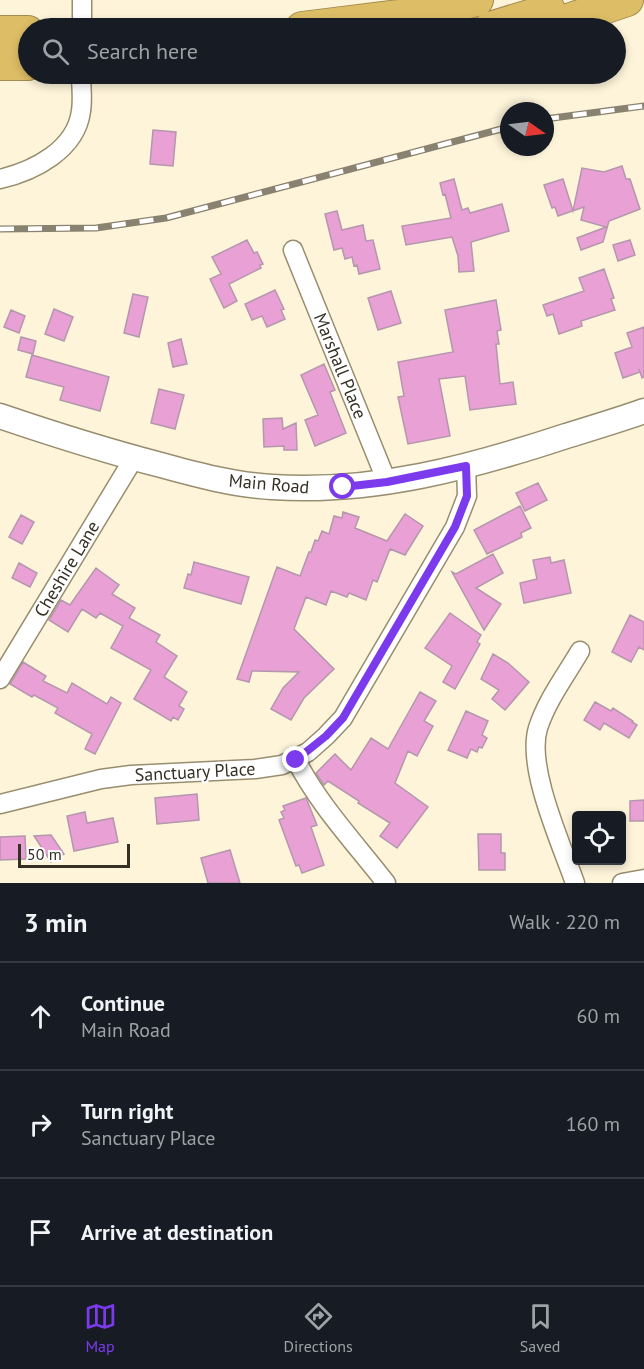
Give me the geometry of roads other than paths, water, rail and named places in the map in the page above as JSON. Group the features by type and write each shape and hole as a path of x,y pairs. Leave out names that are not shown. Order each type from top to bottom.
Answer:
{"highway":[{"path":"383,18 423,13 477,0"},
{"path":"521,18 578,0"},
{"path":"574,18 627,0"},
{"path":"0,32 18,32"},
{"path":"0,64 18,64"}],"main road":[{"name":"Main Road","path":"0,416 199,476 270,487 310,489 387,482 466,466 537,446 644,411"}],"street":[{"path":"0,179 20,175 38,166 68,141 81,112 81,84"},
{"name":"Marshall Place","path":"293,250 387,482"},
{"name":"Cheshire Lane","path":"0,679 134,458"},
{"name":"Sanctuary Place","path":"0,804 101,778 151,773 262,768 296,760 326,736 343,718 455,527 467,496 466,466"},
{"path":"575,883 538,777 535,742 538,727 547,707 580,651"},
{"path":"296,760 320,800 386,883"},
{"path":"621,883 644,879"}],"railway":[{"path":"554,118 644,106"},
{"path":"0,229 96,228 166,218 500,129"}]}
